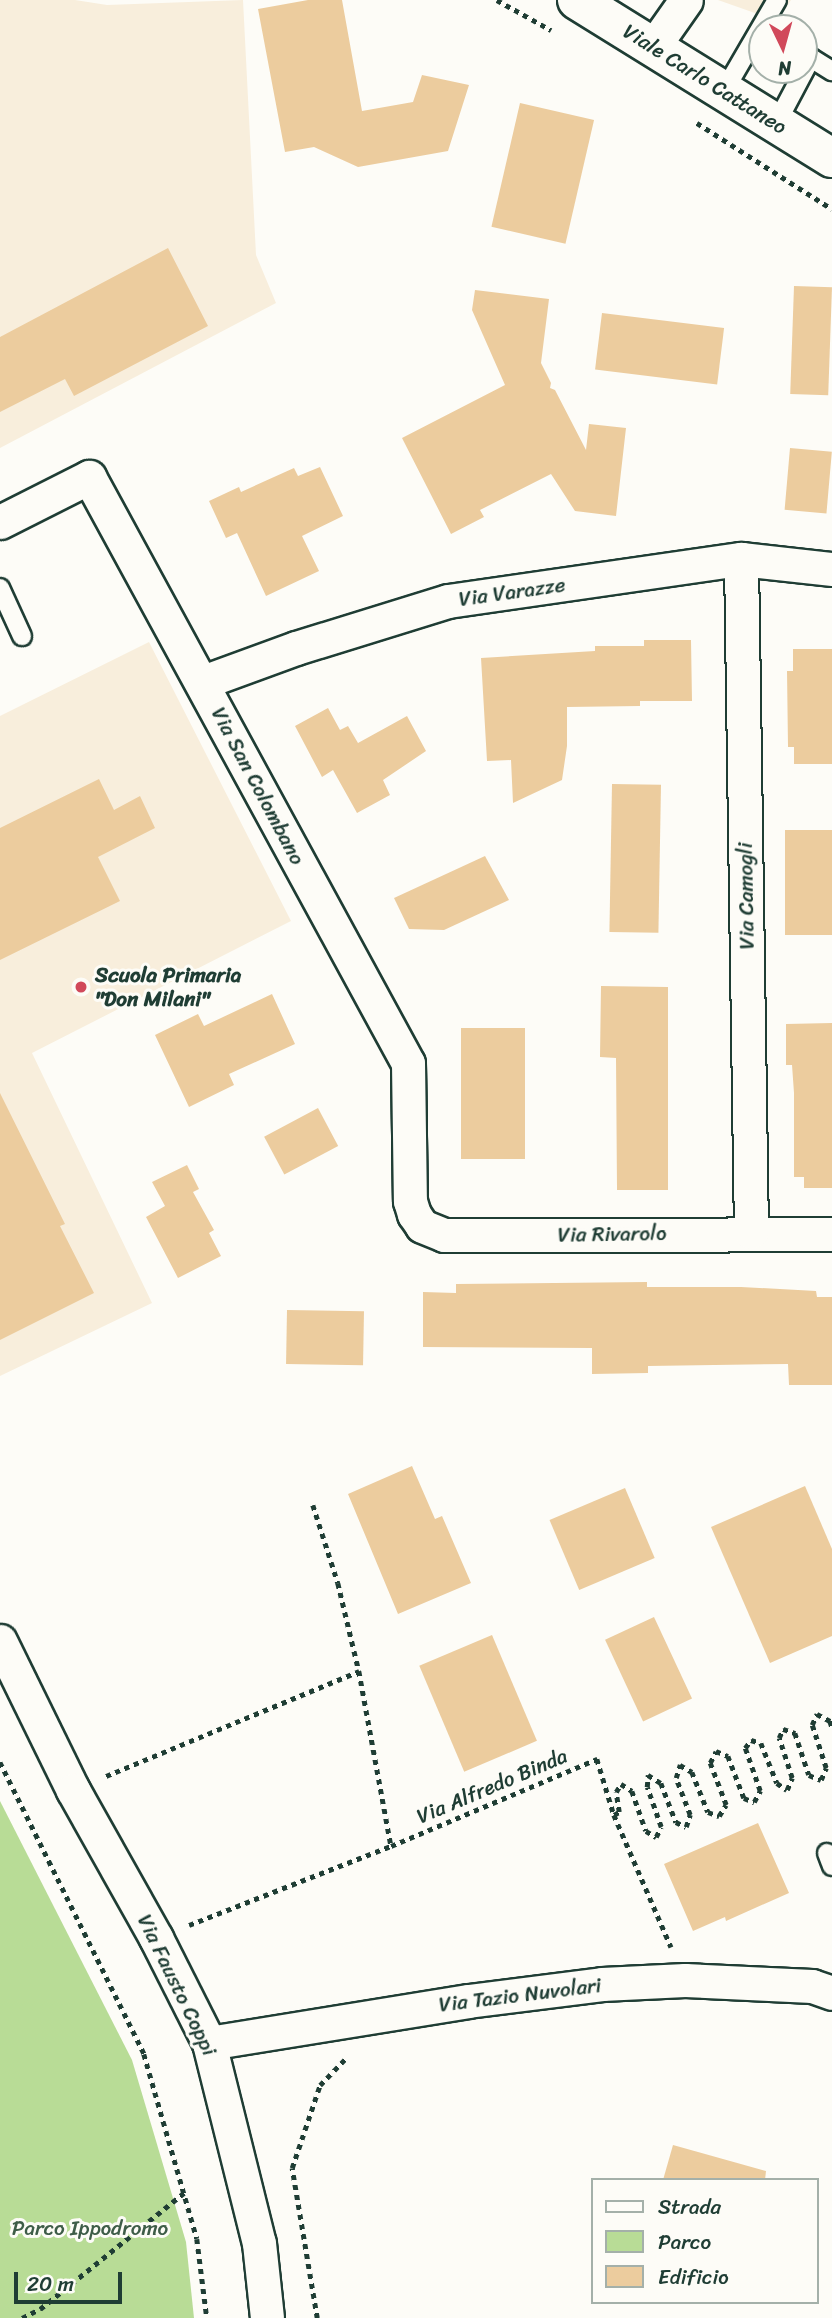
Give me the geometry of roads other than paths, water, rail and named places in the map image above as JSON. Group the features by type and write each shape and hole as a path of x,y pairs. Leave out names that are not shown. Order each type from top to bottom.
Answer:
{"main road":[{"name":"Viale Carlo Cattaneo","path":"577,0 832,158"}],"street":[{"path":"653,47 686,0"},
{"name":"Via San Colombano","path":"0,522 89,477 203,682 408,1063 410,1201"},
{"name":"Via Varazze","path":"203,682 296,648 448,601 741,559 832,569"},
{"name":"Via Camogli","path":"741,559 751,1232"},
{"name":"Via Rivarolo","path":"410,1201 422,1226 444,1235 751,1232 832,1234"},
{"name":"Via Fausto Coppi","path":"0,1641 73,1790 156,1938 209,2043 259,2243 267,2318"},
{"name":"Via Tazio Nuvolari","path":"209,2043 468,2001 602,1984 685,1980 812,1986 832,1993"}],"lane":[{"path":"724,91 777,0"},
{"path":"776,124 811,58 832,71"},
{"path":"0,588 22,636"}],"place":[{"name":"Scuola Primaria \"Don Milani\"","path":"81,987"}],"park label":[{"name":"Parco Ippodromo","path":"90,2228"}]}
